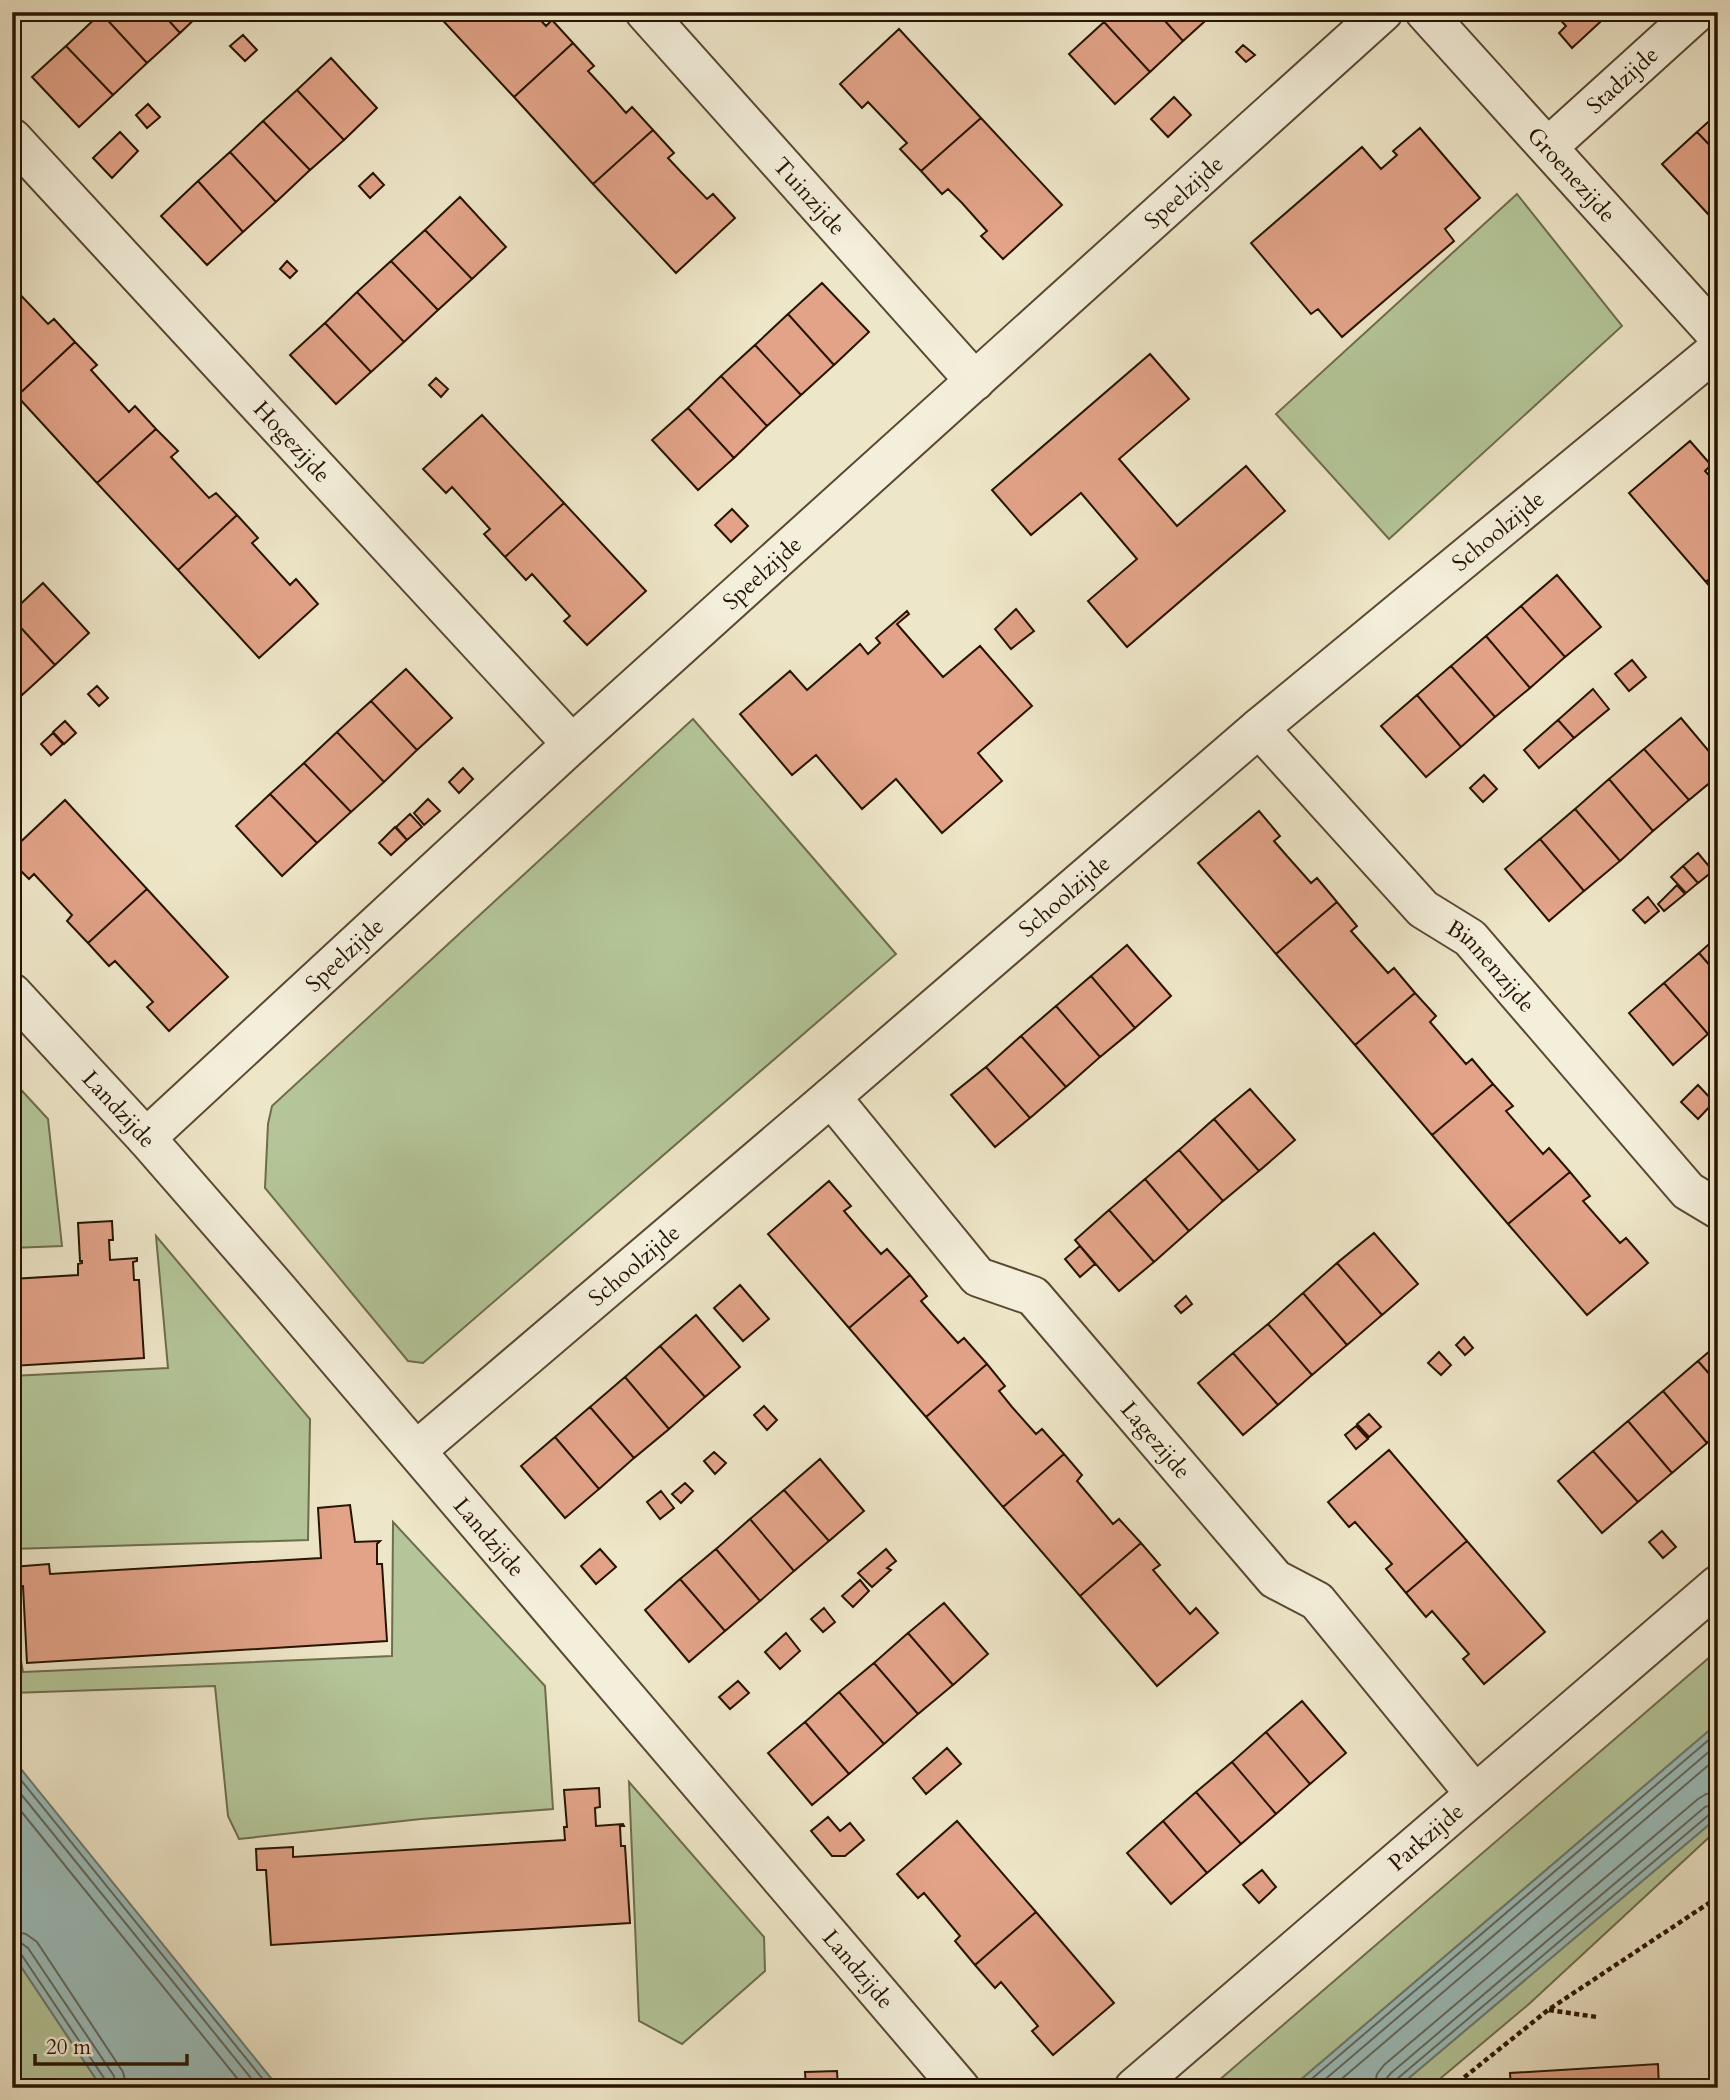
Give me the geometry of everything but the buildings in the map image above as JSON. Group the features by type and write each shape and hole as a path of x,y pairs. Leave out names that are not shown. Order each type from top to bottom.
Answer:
{"street":[{"name":"Tuinzijde","path":"645,12 975,381"},
{"name":"Speelzijde","path":"146,1138 572,744 1383,12"},
{"name":"Groenezijde","path":"1425,12 1718,336"},
{"name":"Stadzijde","path":"1548,147 1697,12"},
{"name":"Hogezijde","path":"12,138 572,744"},
{"name":"Schoolzijde","path":"416,1450 1259,728 1718,349"},
{"name":"Binnenzijde","path":"1259,728 1423,909 1470,938 1688,1191 1718,1209"},
{"name":"Landzijde","path":"12,993 146,1138 960,2088"},
{"name":"Lagezijde","path":"831,1097 978,1277 1033,1296 1275,1579 1317,1601 1475,1794"},
{"name":"Parkzijde","path":"1134,2088 1718,1585"}],"path":[{"path":"1451,2088 1548,2010 1717,1899"},
{"path":"1548,2010 1597,2017"}],"green space":[{"path":"1517,194 1622,326 1389,539 1276,414"},
{"path":"693,719 896,954 423,1363 408,1361 265,1188 268,1124 272,1106"},
{"path":"12,1080 48,1119 62,1246 12,1248"},
{"path":"156,1236 310,1419 308,1540 12,1549 12,1376 168,1368"},
{"path":"393,1522 545,1686 553,1809 421,1819 239,1839 228,1816 215,1686 12,1693 12,1610 23,1672 392,1656"},
{"path":"1718,1650 1718,1723 1291,2088 1210,2088"},
{"path":"629,1782 764,1937 765,1971 682,2044 639,2021"},
{"path":"1718,1817 1718,1829 1529,2004 1429,2088 1397,2088"},
{"path":"12,1953 102,2088 12,2088"}],"water":[{"path":"1718,1723 1718,1817 1397,2088 1291,2088"},
{"path":"12,1758 279,2088 102,2088 12,1953"}]}
